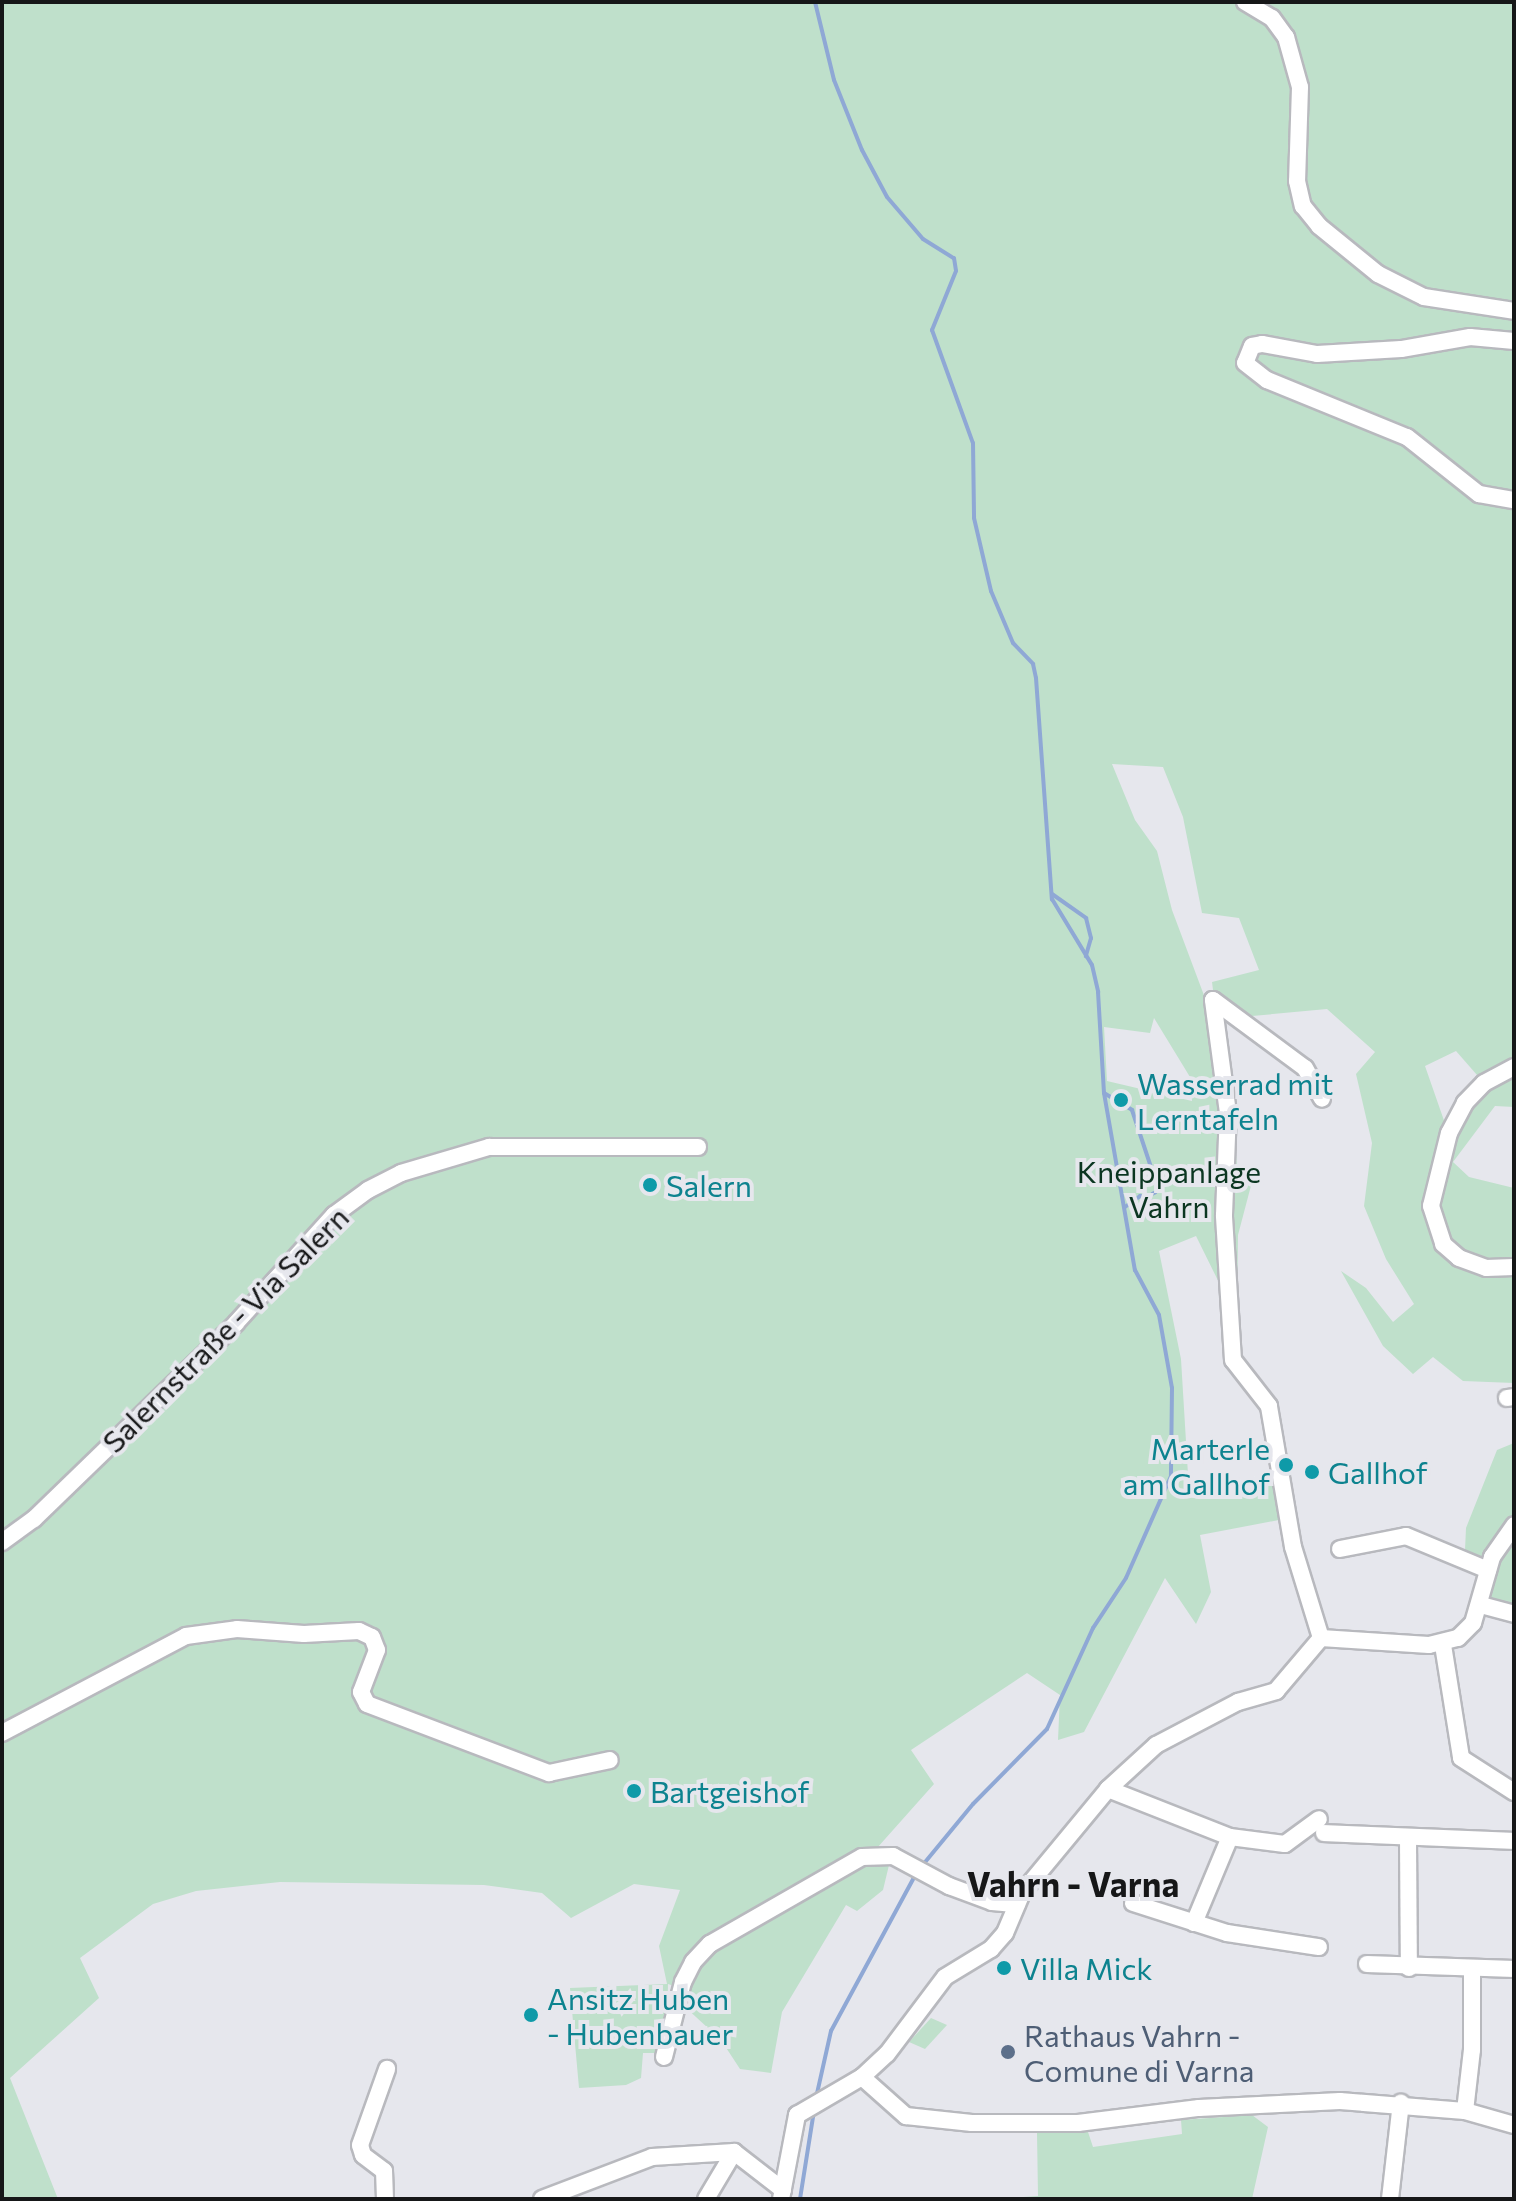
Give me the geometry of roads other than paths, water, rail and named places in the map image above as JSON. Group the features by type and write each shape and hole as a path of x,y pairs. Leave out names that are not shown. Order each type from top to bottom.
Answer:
{"street":[{"path":"1245,2 1272,18 1286,37 1300,87 1297,181 1303,206 1319,226 1378,274 1424,297 1514,311"},
{"path":"1514,341 1470,337 1401,349 1317,354 1262,344 1252,346 1245,363 1293,392 1407,437 1479,494 1514,500"},
{"path":"1321,1638 1293,1547 1269,1406 1233,1360 1224,1215 1228,1113 1213,1000 1305,1068 1322,1099"},
{"path":"1514,1067 1484,1083 1465,1103 1449,1133 1431,1206 1443,1244 1459,1258 1486,1268 1514,1267"},
{"name":"Salernstraße - Via Salern","path":"2,1542 34,1519 236,1323 334,1215 401,1173 469,1150 560,1143 698,1147"},
{"path":"1321,1638 1443,1645 1465,1633 1481,1605 1488,1570 1514,1525"},
{"path":"1340,1549 1406,1536 1488,1570"},
{"path":"1481,1605 1514,1614"},
{"path":"2,1733 186,1636 237,1629 304,1634 359,1631 372,1637 377,1650 361,1692 367,1704 549,1773 610,1760"},
{"path":"782,2195 797,2115 862,2077 887,2054 945,1977 1005,1933 1017,1904 1048,1859 1108,1789 1156,1745 1238,1702 1276,1691 1321,1638"},
{"path":"1443,1645 1461,1758 1514,1792"},
{"path":"1108,1789 1230,1837 1285,1844 1322,1826 1408,1839 1514,1841"},
{"path":"1194,1923 1230,1837"},
{"path":"1408,1839 1409,1968"},
{"path":"664,2057 683,1982 693,1962 710,1944 862,1857 883,1854 992,1902 1017,1904"},
{"path":"1133,1903 1194,1923 1319,1947"},
{"path":"1367,1964 1409,1968 1514,1969"},
{"path":"1465,2111 1472,2050 1472,1969"},
{"path":"385,2199 384,2171 363,2155 360,2145 387,2069"},
{"path":"862,2077 906,2116 972,2123 1078,2123 1288,2102 1401,2103 1465,2111 1514,2125"},
{"path":"1390,2199 1401,2103"},
{"path":"542,2199 652,2157 734,2152 782,2195"},
{"path":"706,2199 734,2152"}],"waterway":[{"path":"815,2 834,80 862,150 887,197 923,239 954,258 956,271 932,330 973,443 974,518 991,591 1013,643 1033,664 1052,899 1092,965 1098,992 1104,1093 1135,1270 1159,1315 1172,1388 1171,1476 1126,1578 1093,1628 1047,1729 973,1804 921,1867"},
{"path":"1052,894 1086,918 1091,938 1086,956"},
{"path":"1104,1093 1132,1110 1158,1188"},
{"path":"1152,1194 1156,1192"},
{"path":"1125,1207 1140,1196 1157,1204"},
{"path":"816,2098 831,2031 916,1874"},
{"path":"800,2199 814,2111"}],"place":[{"name":"Wasserrad mit Lerntafeln","path":"1121,1100"},
{"name":"Salern","path":"650,1185"},
{"name":"Marterle am Gallhof","path":"1286,1465"},
{"name":"Gallhof","path":"1312,1472"},
{"name":"Bartgeishof","path":"634,1791"},
{"name":"Villa Mick","path":"1004,1968"},
{"name":"Ansitz Huben - Hubenbauer","path":"531,2015"},
{"name":"Rathaus Vahrn - Comune di Varna","path":"1008,2052"}],"district":[{"name":"Vahrn - Varna","path":"1073,1884"}],"park label":[{"name":"Kneippanlage Vahrn","path":"1169,1188"}]}
